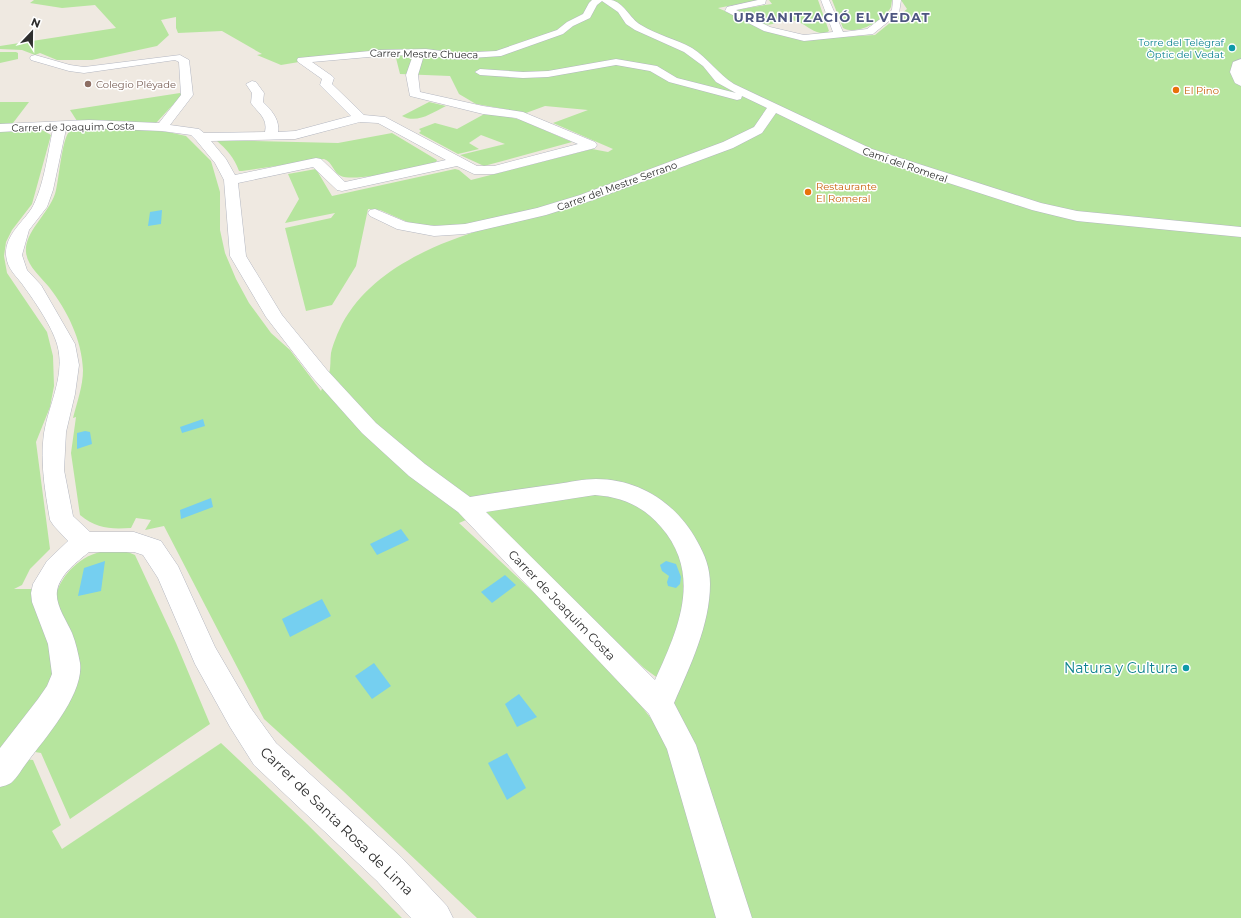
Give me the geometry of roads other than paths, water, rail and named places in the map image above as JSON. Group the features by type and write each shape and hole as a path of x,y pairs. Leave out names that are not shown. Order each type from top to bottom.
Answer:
{"street":[{"name":"Carrer Mestre Chueca","path":"360,118 326,85 328,78 302,60 356,54 419,52 456,56 497,54 507,52 510,48 560,32 570,24 587,16 594,3 599,0"},
{"name":"Camí del Romeral","path":"606,0 620,10 629,22 638,28 688,50 707,64 720,80 867,152 902,166 1037,207 1077,216 1241,232"},
{"path":"762,0 762,2 735,8 730,11 767,29 804,38 870,32 896,11 898,0"},
{"path":"825,0 839,34"},
{"path":"201,136 271,134 295,135 360,118 381,120 474,170 494,170 590,145 519,115 455,104 414,94 412,75 416,66 419,52"},
{"path":"35,58 69,68 84,70 176,57 184,60 186,76 184,85 187,95 162,126"},
{"path":"480,72 523,75 548,74 616,62 653,68 665,76 684,84 768,104"},
{"path":"1241,62 1237,64 1235,69 1236,76 1241,83"},
{"path":"252,84 258,93 257,104 273,121 274,126 271,134"},
{"name":"Carrer del Mestre Serrano","path":"375,213 402,226 434,231 465,229 541,212 586,198 728,145 758,130 768,104"},
{"name":"Carrer de Joaquim Costa","path":"0,128 89,124 162,126 195,132 201,136 221,162 231,180 238,256 275,317 320,374 369,428 417,470 466,506 659,704 681,745 734,918"},
{"path":"0,772 60,691 66,675 64,655 57,629 45,600 44,585 61,561 84,542 62,520 54,470 55,432 65,394 69,365 66,344 60,331 32,285 19,271 14,255 17,241 22,229 40,207 46,190 60,126"},
{"path":"231,180 316,162 342,187 458,162"},
{"path":"466,506 601,487 626,492 646,500 663,512 692,554 698,584 694,606 682,649 659,704"},
{"name":"Carrer de Santa Rosa de Lima","path":"84,542 134,542 152,548 169,573 205,654 240,717 265,754 389,869 436,918"}],"water":[{"path":"162,210 161,224 148,226 150,212"},
{"path":"203,419 205,426 182,433 180,427"},
{"path":"85,431 90,432 92,444 77,449 77,433"},
{"path":"211,498 213,507 181,519 180,510"},
{"path":"401,529 409,540 377,555 370,544"},
{"path":"105,561 101,591 78,596 84,568"},
{"path":"666,561 676,564 681,577 680,584 676,588 668,586 667,582 669,576 662,571 660,565"},
{"path":"505,575 516,585 492,603 481,592"},
{"path":"322,599 331,616 290,637 282,619"},
{"path":"374,663 391,686 372,699 355,676"},
{"path":"519,694 537,717 517,727 505,704"},
{"path":"507,753 526,788 507,800 488,763"}],"place":[{"name":"Torre del Telègraf Òptic del Vedat","path":"1232,48"},
{"name":"Colegio Pléyade","path":"88,84"},
{"name":"El Pino","path":"1176,90"},
{"name":"Restaurante El Romeral","path":"808,192"},
{"name":"Natura y Cultura","path":"1186,668"}],"district":[{"name":"URBANITZACIÓ EL VEDAT","path":"832,17"}]}
